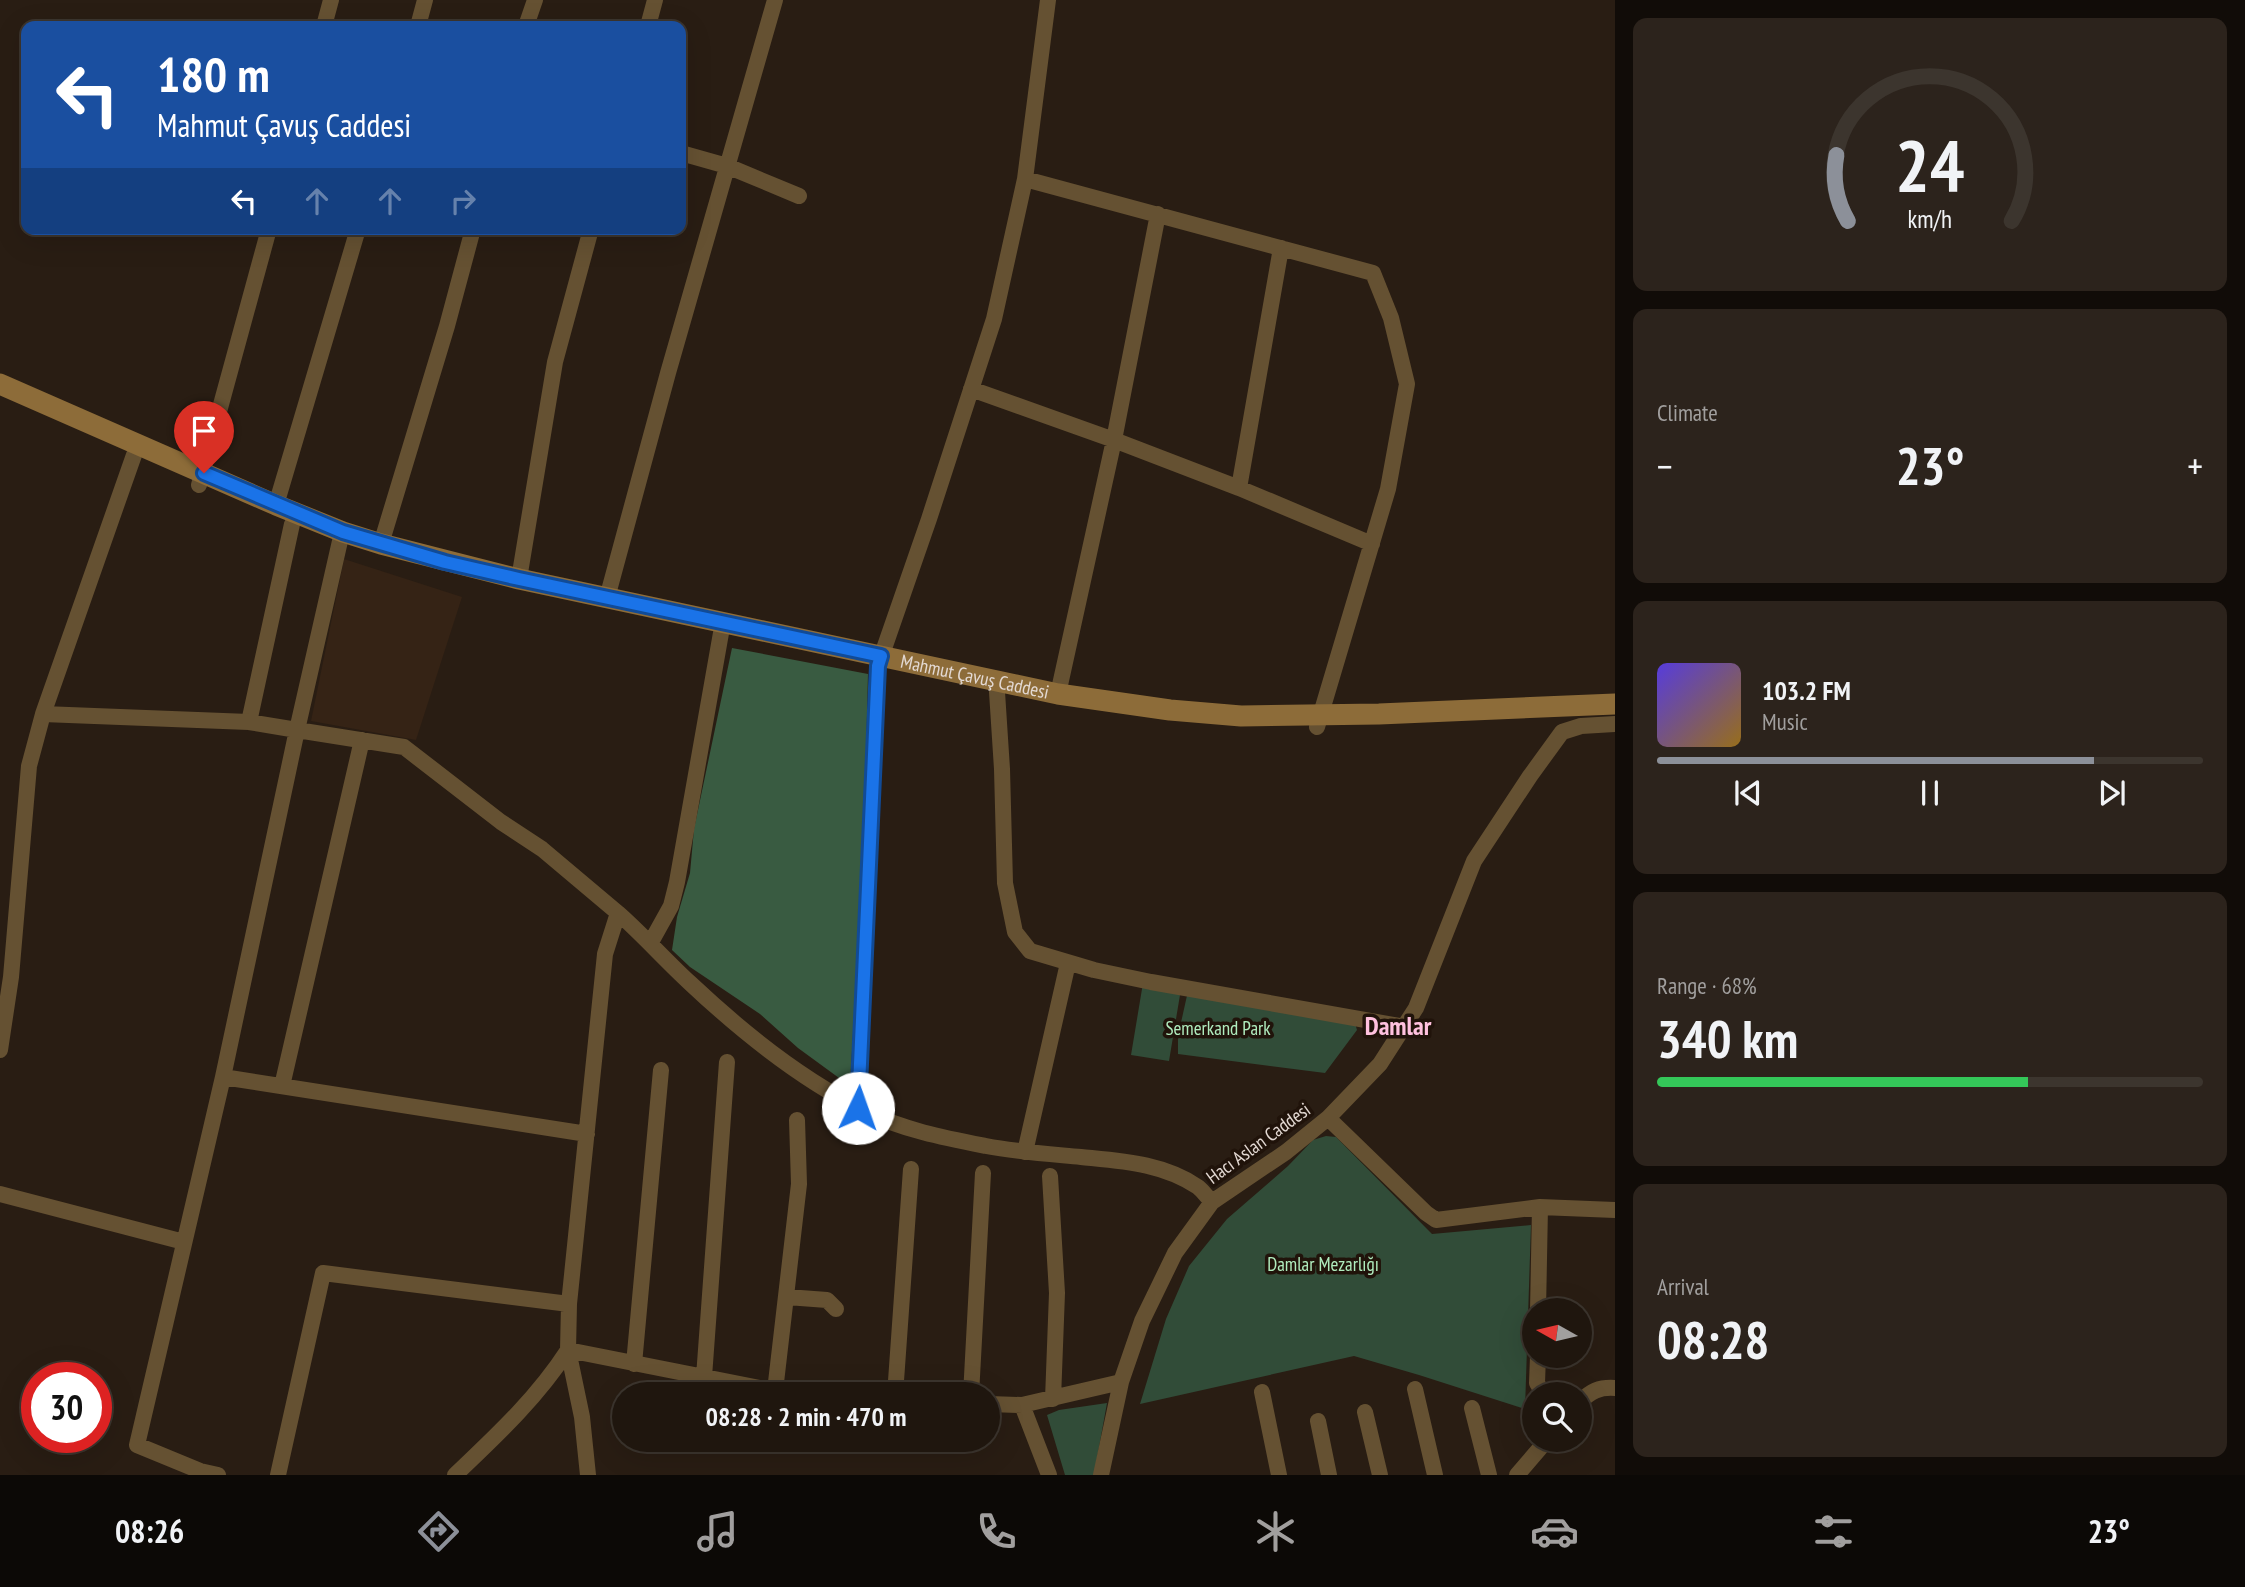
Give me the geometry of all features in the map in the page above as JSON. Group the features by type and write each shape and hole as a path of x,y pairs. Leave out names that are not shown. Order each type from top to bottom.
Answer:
{"main road":[{"name":"Mahmut Çavuş Caddesi","path":"0,384 202,479 381,544 519,579 880,661 1058,694 1206,713 1318,721 1615,704"},
{"path":"0,397 134,455 202,479 292,524 376,553 469,578 721,633 880,661 1046,704 1221,728 1318,721 1560,726 1615,716"}],"street":[{"path":"325,21 331,0"},
{"path":"419,21 425,0"},
{"path":"528,21 535,0"},
{"path":"649,21 655,0"},
{"path":"607,598 775,0"},
{"path":"858,1108 880,661 993,319 1025,179 1048,0"},
{"path":"686,154 727,166 799,196"},
{"path":"1025,179 1373,272 1391,318 1407,384 1388,489 1318,721"},
{"path":"1058,694 1114,440 1158,214"},
{"path":"202,479 267,235"},
{"path":"276,505 356,235"},
{"path":"381,544 447,326 471,235"},
{"path":"519,579 555,362 588,235"},
{"path":"1239,488 1282,248"},
{"path":"971,389 1239,488 1372,544"},
{"path":"0,1050 11,977 29,766 43,714 134,455"},
{"path":"249,722 292,524"},
{"path":"218,1475 200,1471 137,1445 223,1077 296,730 340,541"},
{"path":"651,942 671,906 677,883 721,633"},
{"path":"997,692 1005,883 1015,932 1030,951 1068,963 1199,992 1405,1027"},
{"path":"43,714 249,722 404,747 501,822 542,849 651,942 688,982 752,1037 811,1080 858,1108 929,1135 1024,1152 1134,1162 1172,1172 1199,1188 1212,1202"},
{"path":"1560,726 1615,724"},
{"name":"Hacı Aslan Caddesi","path":"1101,1475 1121,1382 1142,1321 1175,1253 1212,1202 1286,1152 1328,1118 1380,1064 1416,1008 1474,861 1560,726"},
{"path":"282,1086 362,740"},
{"path":"588,1475 582,1417 568,1350 569,1304 606,954 618,913"},
{"path":"1024,1152 1068,963"},
{"path":"704,1377 727,1062"},
{"path":"634,1364 660,1070"},
{"path":"223,1077 587,1134"},
{"path":"1328,1118 1436,1220 1540,1207 1615,1210"},
{"path":"776,1382 799,1184 797,1120"},
{"path":"896,1382 911,1169"},
{"path":"972,1382 983,1173"},
{"path":"1050,1176 1057,1293 1053,1399"},
{"path":"0,1194 184,1242"},
{"path":"1538,1298 1540,1207"},
{"path":"278,1475 323,1273 569,1304"},
{"path":"787,1297 827,1300 836,1309"},
{"path":"568,1350 729,1382"},
{"path":"455,1475 530,1402 551,1377 568,1350"},
{"path":"1000,1404 1022,1405 1121,1382"},
{"path":"1592,1391 1615,1388"},
{"path":"1415,1389 1436,1475"},
{"path":"1262,1392 1279,1475"},
{"path":"1022,1405 1049,1475"},
{"path":"1472,1408 1489,1475"},
{"path":"1366,1412 1380,1475"},
{"path":"1318,1421 1329,1475"},
{"path":"1517,1475 1536,1452"}],"shaded area":[{"path":"344,559 462,597 416,740 311,721"}],"green space":[{"path":"732,648 868,674 864,841 850,1086 798,1048 760,1014 690,967 672,950 677,917 690,873 694,829"},
{"path":"1143,983 1181,989 1169,1061 1131,1055"},
{"name":"Semerkand Park","path":"1188,991 1354,1020 1357,1030 1325,1073 1178,1054 1178,1036"},
{"name":"Damlar Mezarlığı","path":"1326,1136 1336,1137 1432,1234 1531,1225 1529,1298 1522,1298 1522,1368 1526,1368 1526,1382 1522,1382 1522,1408 1354,1356 1140,1404 1166,1319 1189,1266 1227,1219 1288,1166 1313,1140"},
{"path":"1107,1403 1094,1475 1065,1475 1047,1415 1059,1410"}],"district":[{"name":"Damlar","path":"1398,1025"}],"route":[{"path":"204,473 343,532 445,562 881,656 878,666 858,1108"}]}
